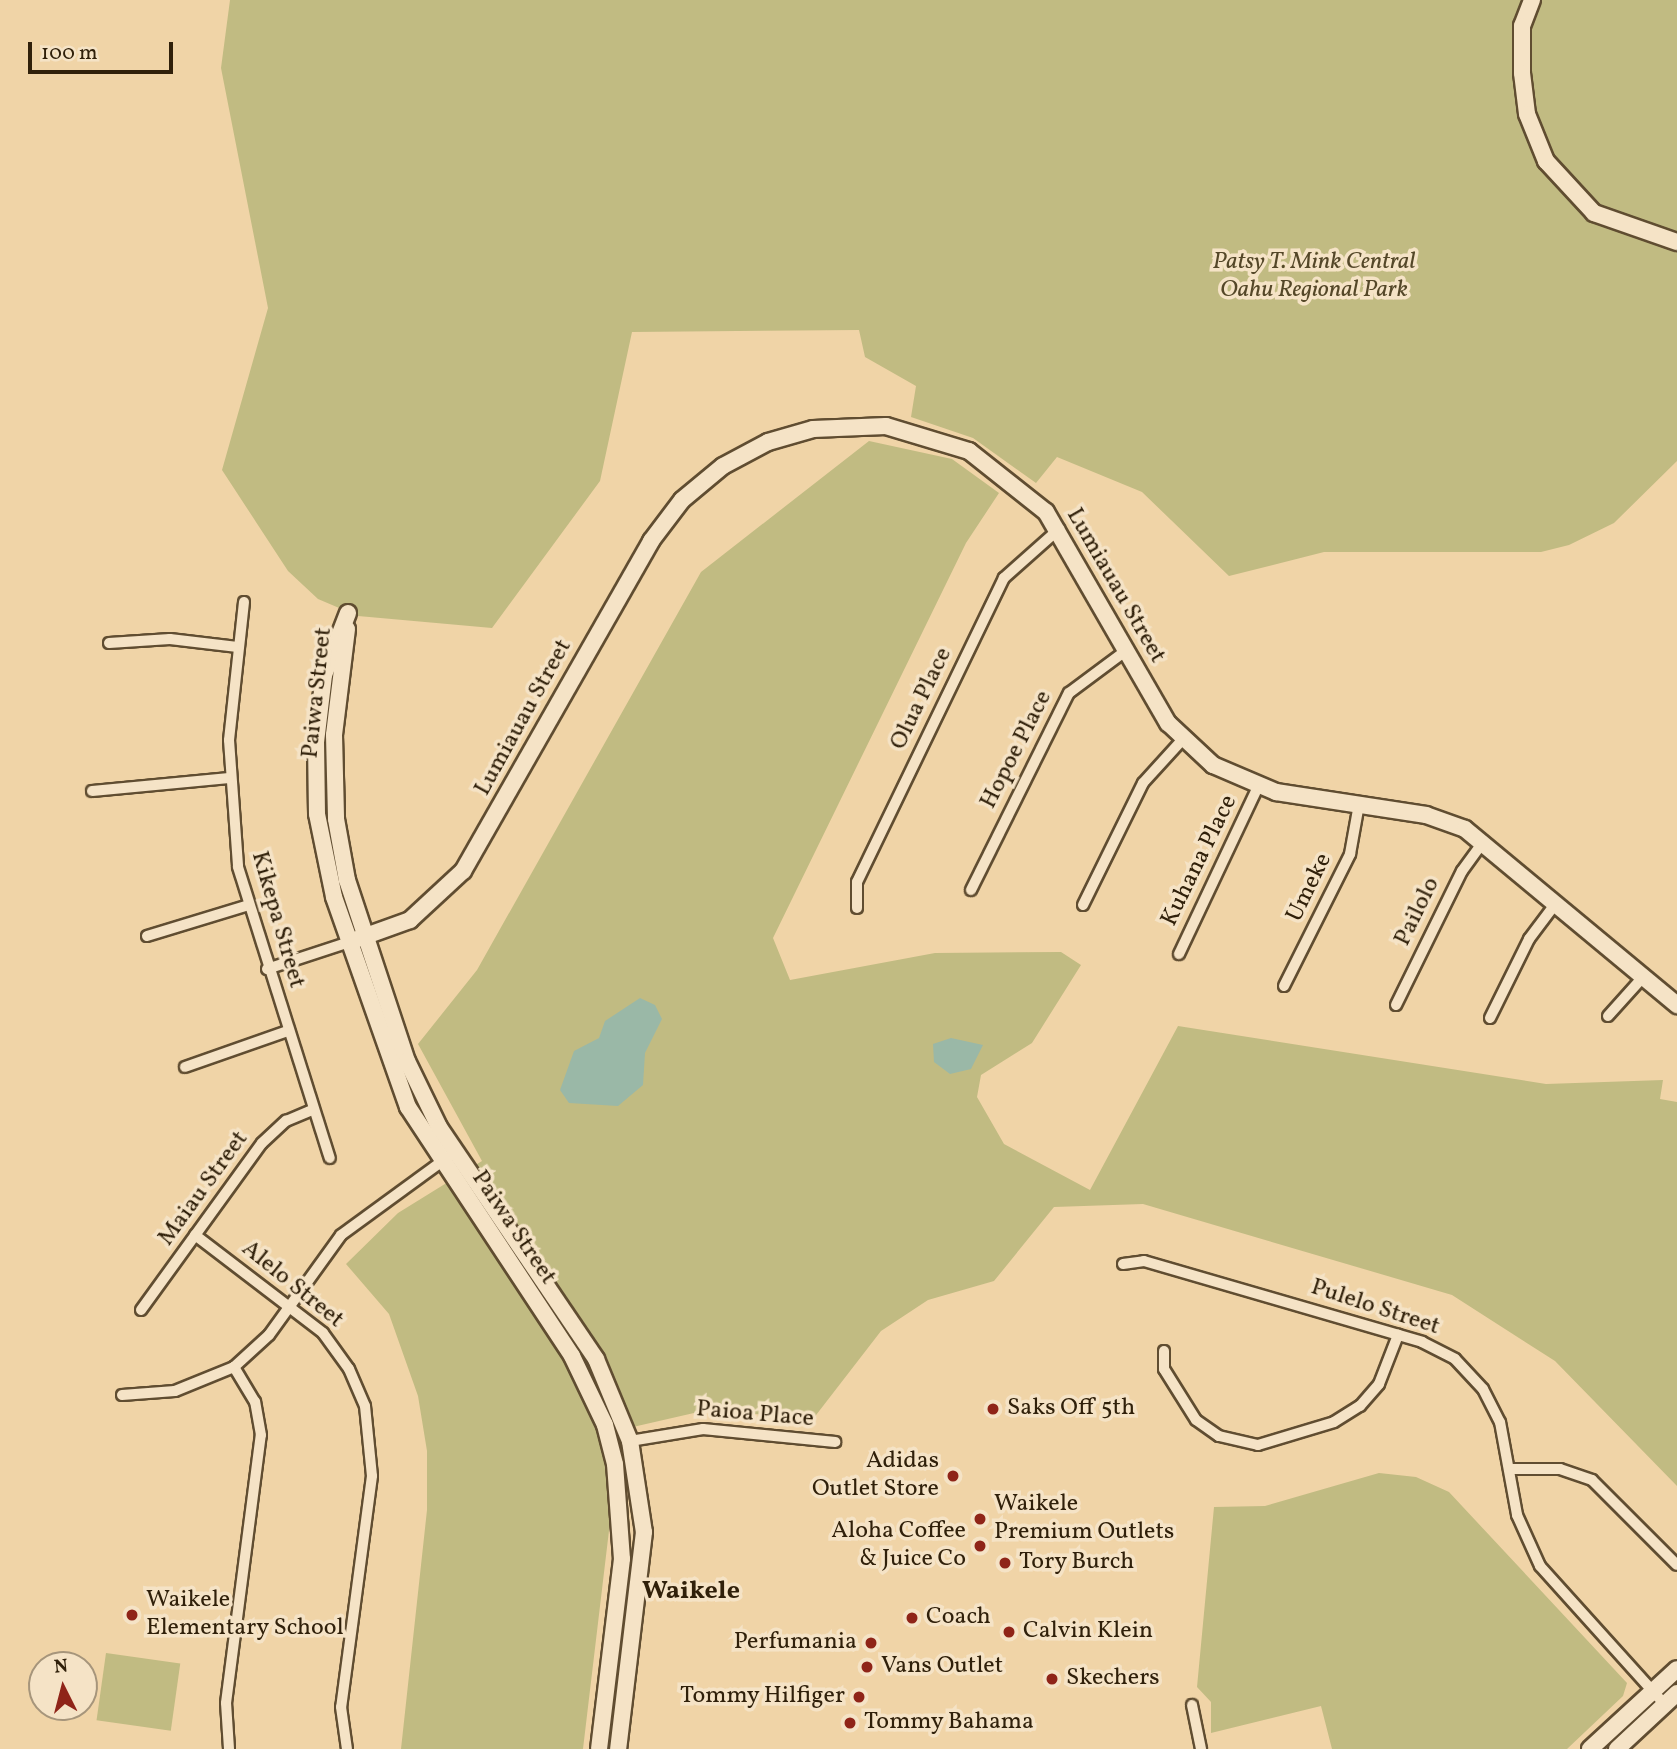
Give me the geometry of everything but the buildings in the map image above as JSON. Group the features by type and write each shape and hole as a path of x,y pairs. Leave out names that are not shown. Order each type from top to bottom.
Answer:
{"street":[{"path":"1532,0 1522,26 1522,73 1527,114 1546,161 1594,213 1677,242"},
{"name":"Lumiauau Street","path":"267,968 365,937 428,908 464,871 651,541 682,500 723,466 768,442 813,429 914,431 990,464 1059,530 1126,650 1183,739 1213,765 1258,787 1443,820 1484,841 1677,1004"},
{"name":"Olua Place","path":"857,908 857,882 1004,578 1059,530"},
{"name":"Kikepa Street","path":"244,602 238,647 229,778 246,906 330,1158"},
{"name":"Paiwa Street","path":"599,1749 622,1559 615,1464 605,1424 572,1356 440,1162 396,1080 325,866 315,774 324,675 348,613 334,796 347,880 365,937 419,1090 455,1152 579,1331 611,1387 630,1441 642,1503 643,1556 618,1749"},
{"path":"109,643 170,639 238,647"},
{"name":"Hopoe Place","path":"971,890 1069,693 1126,650"},
{"path":"1083,905 1143,783 1183,739"},
{"path":"92,790 229,778"},
{"name":"Kuhana Place","path":"1179,954 1258,787"},
{"name":"Umeke","path":"1284,986 1350,854 1359,804"},
{"name":"Pailolo","path":"1396,1005 1462,871 1484,841"},
{"path":"1490,1018 1529,939 1556,903"},
{"path":"147,936 246,906"},
{"path":"1608,1016 1643,977"},
{"path":"185,1067 288,1031"},
{"name":"Maiau Street","path":"141,1310 262,1143 286,1121 314,1110"},
{"path":"122,1395 175,1391 234,1367 290,1306 356,1220 455,1152"},
{"name":"Alelo Street","path":"195,1235 323,1333 349,1369 372,1446 341,1707 347,1749"},
{"name":"Pulelo Street","path":"1123,1264 1144,1261 1398,1335 1441,1350 1469,1372 1500,1422 1517,1515 1540,1566 1665,1705"},
{"path":"1164,1351 1164,1369 1196,1420 1231,1441 1258,1445 1335,1422 1360,1406 1379,1384 1398,1335"},
{"path":"229,1749 226,1703 261,1435 255,1402 234,1367"},
{"path":"605,1424 630,1441 615,1464"},
{"name":"Paioa Place","path":"630,1441 703,1429 835,1442"},
{"path":"1510,1469 1560,1469 1592,1480 1677,1565"},
{"path":"1590,1749 1677,1668"},
{"path":"1617,1749 1677,1693"},
{"path":"1192,1705 1200,1749"}],"green space":[{"name":"Patsy T. Mink Central Oahu Regional Park","path":"230,0 1677,0 1677,461 1614,523 1569,545 1541,552 1324,552 1229,576 1142,492 1057,457 1036,483 973,438 911,417 916,386 865,357 859,330 632,332 600,481 492,628 358,616 318,599 288,571 222,470 268,308 221,68"},
{"path":"869,441 952,459 999,493 966,543 773,938 790,980 935,953 1061,952 1081,965 1032,1043 981,1075 977,1097 1004,1144 1090,1190 1178,1026 1546,1084 1663,1080 1660,1099 1677,1102 1677,1486 1555,1361 1452,1295 1143,1204 1054,1207 994,1281 928,1300 881,1331 813,1419 707,1410 598,1435 613,1497 583,1749 401,1749 427,1510 427,1451 418,1396 389,1314 346,1264 398,1213 482,1161 418,1044 477,970 701,572"},
{"path":"1379,1473 1416,1477 1449,1492 1627,1683 1623,1696 1567,1749 1332,1749 1321,1706 1211,1733 1211,1702 1197,1687 1214,1507 1265,1506"},
{"path":"106,1653 180,1663 171,1731 98,1721"}],"shaded area":[{"path":"640,998 655,1005 662,1019 645,1053 643,1085 618,1106 569,1103 560,1090 574,1051 599,1038 605,1021"},
{"path":"951,1038 983,1045 971,1069 950,1074 934,1062 933,1044"}],"place":[{"name":"Saks Off 5th","path":"993,1409"},
{"name":"Adidas Outlet Store","path":"953,1476"},
{"name":"Waikele Premium Outlets","path":"980,1519"},
{"name":"Aloha Coffee & Juice Co","path":"980,1546"},
{"name":"Tory Burch","path":"1005,1563"},
{"name":"Waikele Elementary School","path":"132,1615"},
{"name":"Coach","path":"912,1618"},
{"name":"Calvin Klein","path":"1009,1632"},
{"name":"Perfumania","path":"871,1643"},
{"name":"Vans Outlet","path":"867,1667"},
{"name":"Skechers","path":"1052,1679"},
{"name":"Tommy Hilfiger","path":"859,1697"},
{"name":"Tommy Bahama","path":"850,1723"}],"district":[{"name":"Waikele","path":"691,1592"}]}
